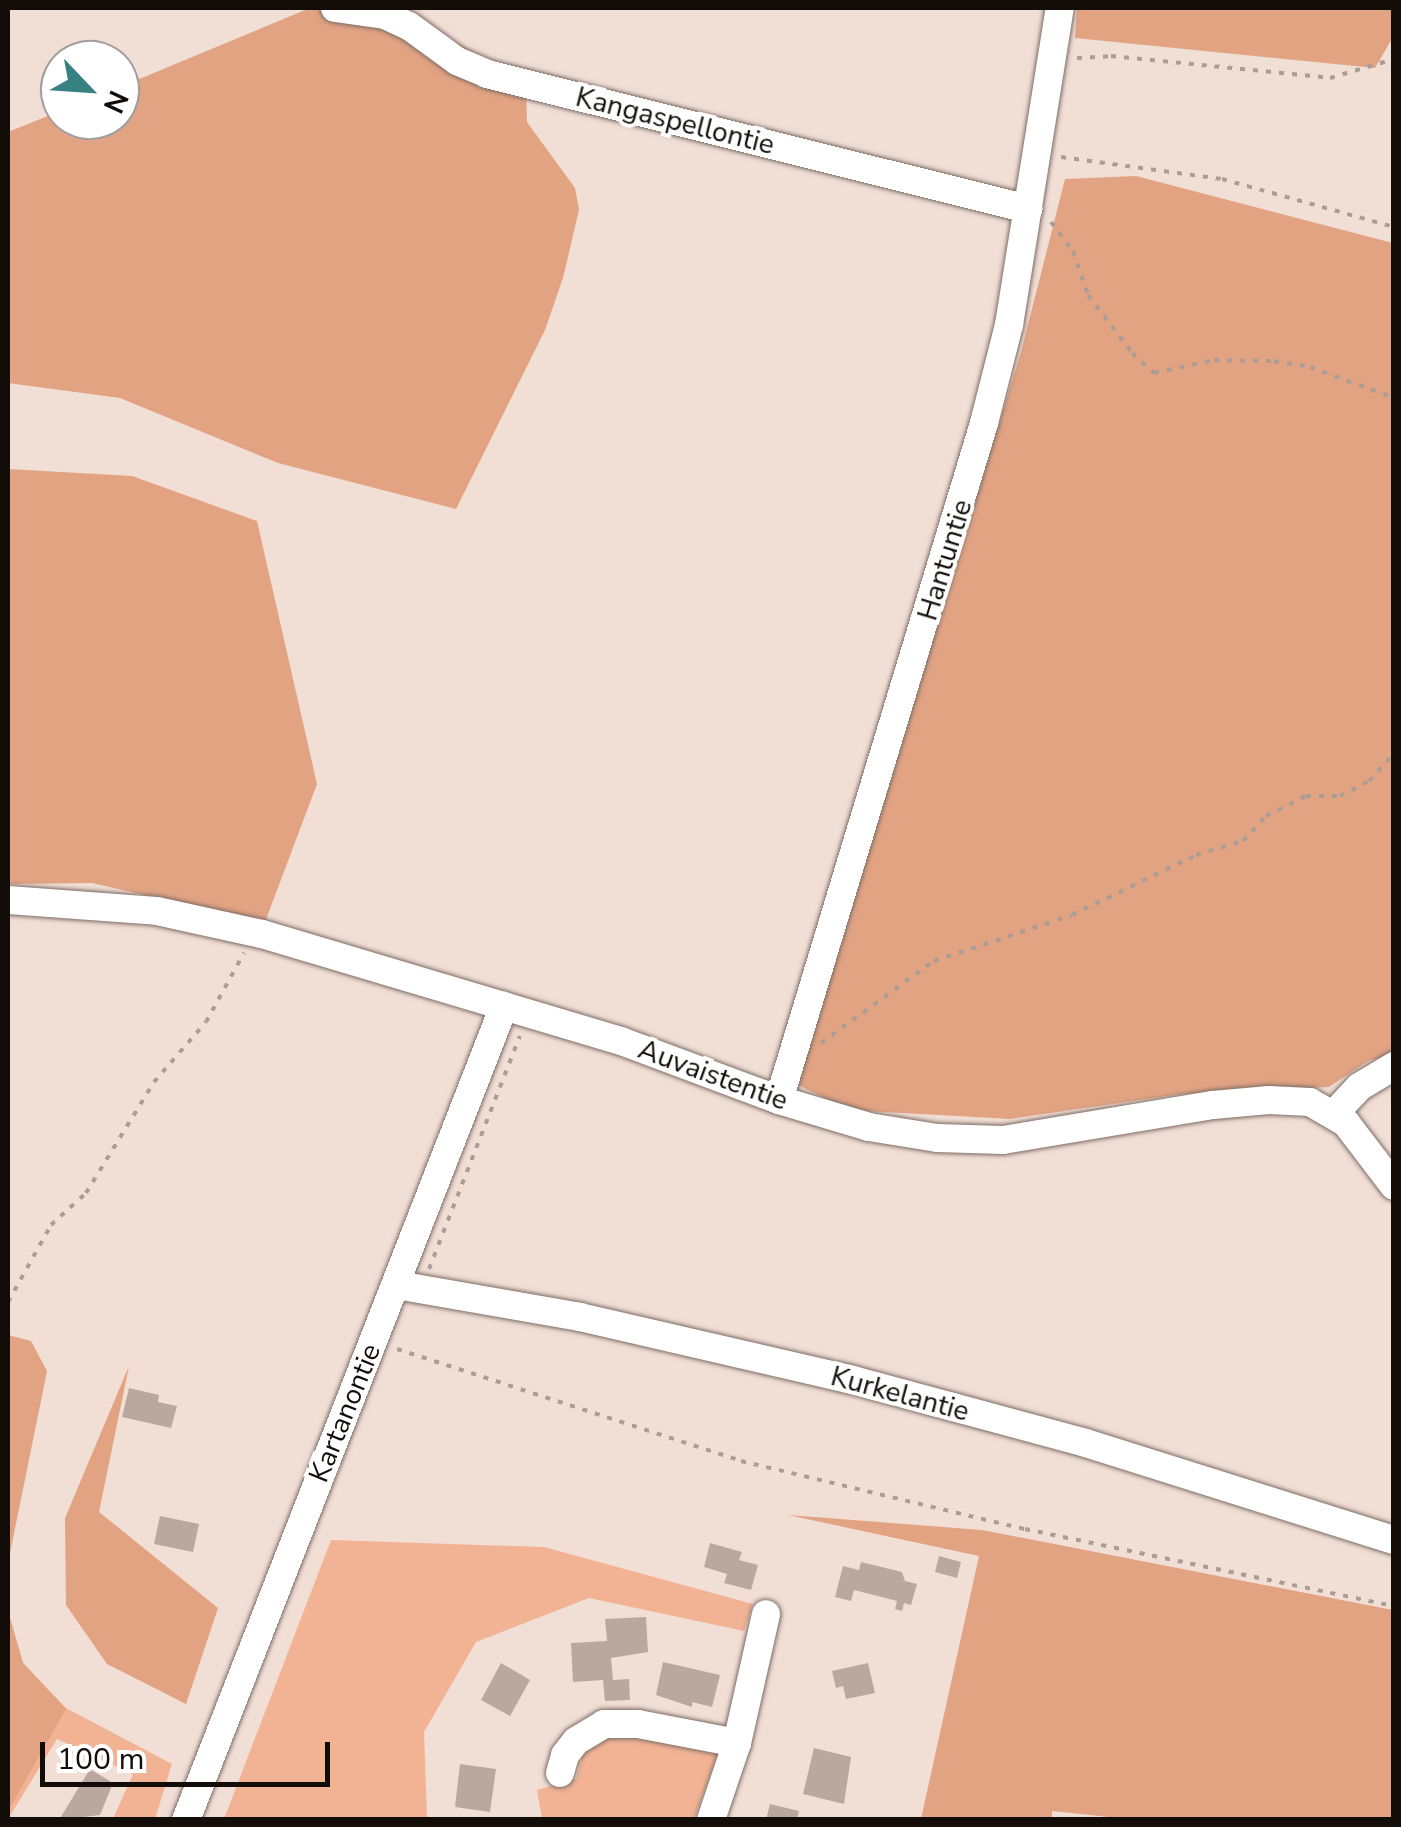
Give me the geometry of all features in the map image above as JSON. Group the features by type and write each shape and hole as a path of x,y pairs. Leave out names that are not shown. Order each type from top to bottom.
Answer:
{"street":[{"name":"Kangaspellontie","path":"335,8 385,15 409,26 458,61 487,74 1029,201"},
{"name":"Hantuntie","path":"778,1100 960,511 1009,326 1060,8"},
{"name":"Auvaistentie","path":"8,900 158,911 262,934 622,1041 778,1100 869,1128 937,1138 1004,1140 1269,1100 1310,1102 1335,1114"},
{"name":"Kartanontie","path":"186,1820 397,1285 517,1010"},
{"path":"1394,1066 1358,1087 1335,1114 1357,1135 1394,1186"},
{"name":"Kurkelantie","path":"397,1285 580,1318 849,1379 1086,1444 1394,1540"},
{"path":"711,1820 737,1743 766,1614"},
{"path":"560,1772 565,1754 576,1741 604,1724 638,1724 737,1743"}],"path":[{"path":"1052,58 1111,56 1330,78 1394,59"},
{"path":"1036,157 1085,158 1222,180 1394,227"},
{"path":"1029,201 1072,251 1088,294 1132,353 1154,373 1214,360 1274,361 1310,367 1394,398"},
{"path":"788,1062 848,1027 882,995 934,960 1072,915 1196,855 1243,841 1266,816 1306,796 1340,796 1369,781 1394,753"},
{"path":"8,1302 50,1225 86,1193 115,1139 136,1117 154,1082 206,1022 238,960 262,934"},
{"path":"434,1256 517,1010"},
{"path":"396,1349 740,1461 1025,1529 1394,1606"}],"shaded area":[{"path":"310,8 397,8 492,63 526,93 527,122 575,188 579,210 563,278 545,330 456,509 278,463 120,398 8,383 8,132 40,119 40,140 140,140 140,79"},
{"path":"1077,8 1393,8 1393,37 1375,68 1075,38"},
{"path":"1136,176 1393,243 1393,1054 1368,1061 1329,1087 1181,1094 1010,1119 849,1110 798,1085 1021,352 1065,179"},
{"path":"8,469 132,476 257,521 317,784 265,922 92,883 8,884"},
{"path":"8,1335 31,1341 47,1371 8,1563"},
{"path":"129,1366 99,1512 218,1608 186,1704 107,1664 66,1605 65,1518"},
{"path":"788,1515 982,1530 1393,1610 1393,1819 1137,1820 1052,1811 1052,1819 921,1819 979,1556"},
{"path":"331,1540 544,1547 753,1604 744,1631 589,1598 476,1642 424,1732 427,1819 224,1819"},
{"path":"8,1611 23,1663 66,1708 172,1764 155,1819 113,1819 133,1774 57,1739 8,1819"},
{"path":"8,1611 23,1663 66,1709 8,1811"},
{"path":"634,1733 718,1753 694,1819 542,1819 537,1790 576,1779 584,1750 605,1737"}],"building":[{"path":"129,1388 159,1395 158,1402 177,1406 171,1428 122,1417"},
{"path":"160,1516 199,1524 193,1552 154,1544"},
{"path":"710,1543 742,1552 739,1560 758,1565 751,1590 724,1583 727,1574 704,1567"},
{"path":"939,1556 961,1562 957,1578 935,1572"},
{"path":"861,1562 902,1572 905,1581 917,1584 911,1605 904,1603 902,1611 895,1609 897,1601 854,1590 851,1601 835,1597 843,1566 859,1570"},
{"path":"646,1617 648,1652 611,1658 613,1680 629,1679 630,1700 605,1701 603,1680 573,1682 571,1643 607,1641 605,1619"},
{"path":"663,1662 720,1675 712,1707 692,1702 692,1707 656,1695"},
{"path":"501,1663 530,1680 510,1716 481,1700"},
{"path":"868,1663 875,1693 846,1699 843,1686 836,1688 832,1671"},
{"path":"814,1748 851,1757 844,1804 803,1794"},
{"path":"460,1764 496,1769 490,1812 455,1807"},
{"path":"90,1769 113,1783 100,1815 59,1820"},
{"path":"770,1804 799,1811 797,1820 766,1820"}]}
